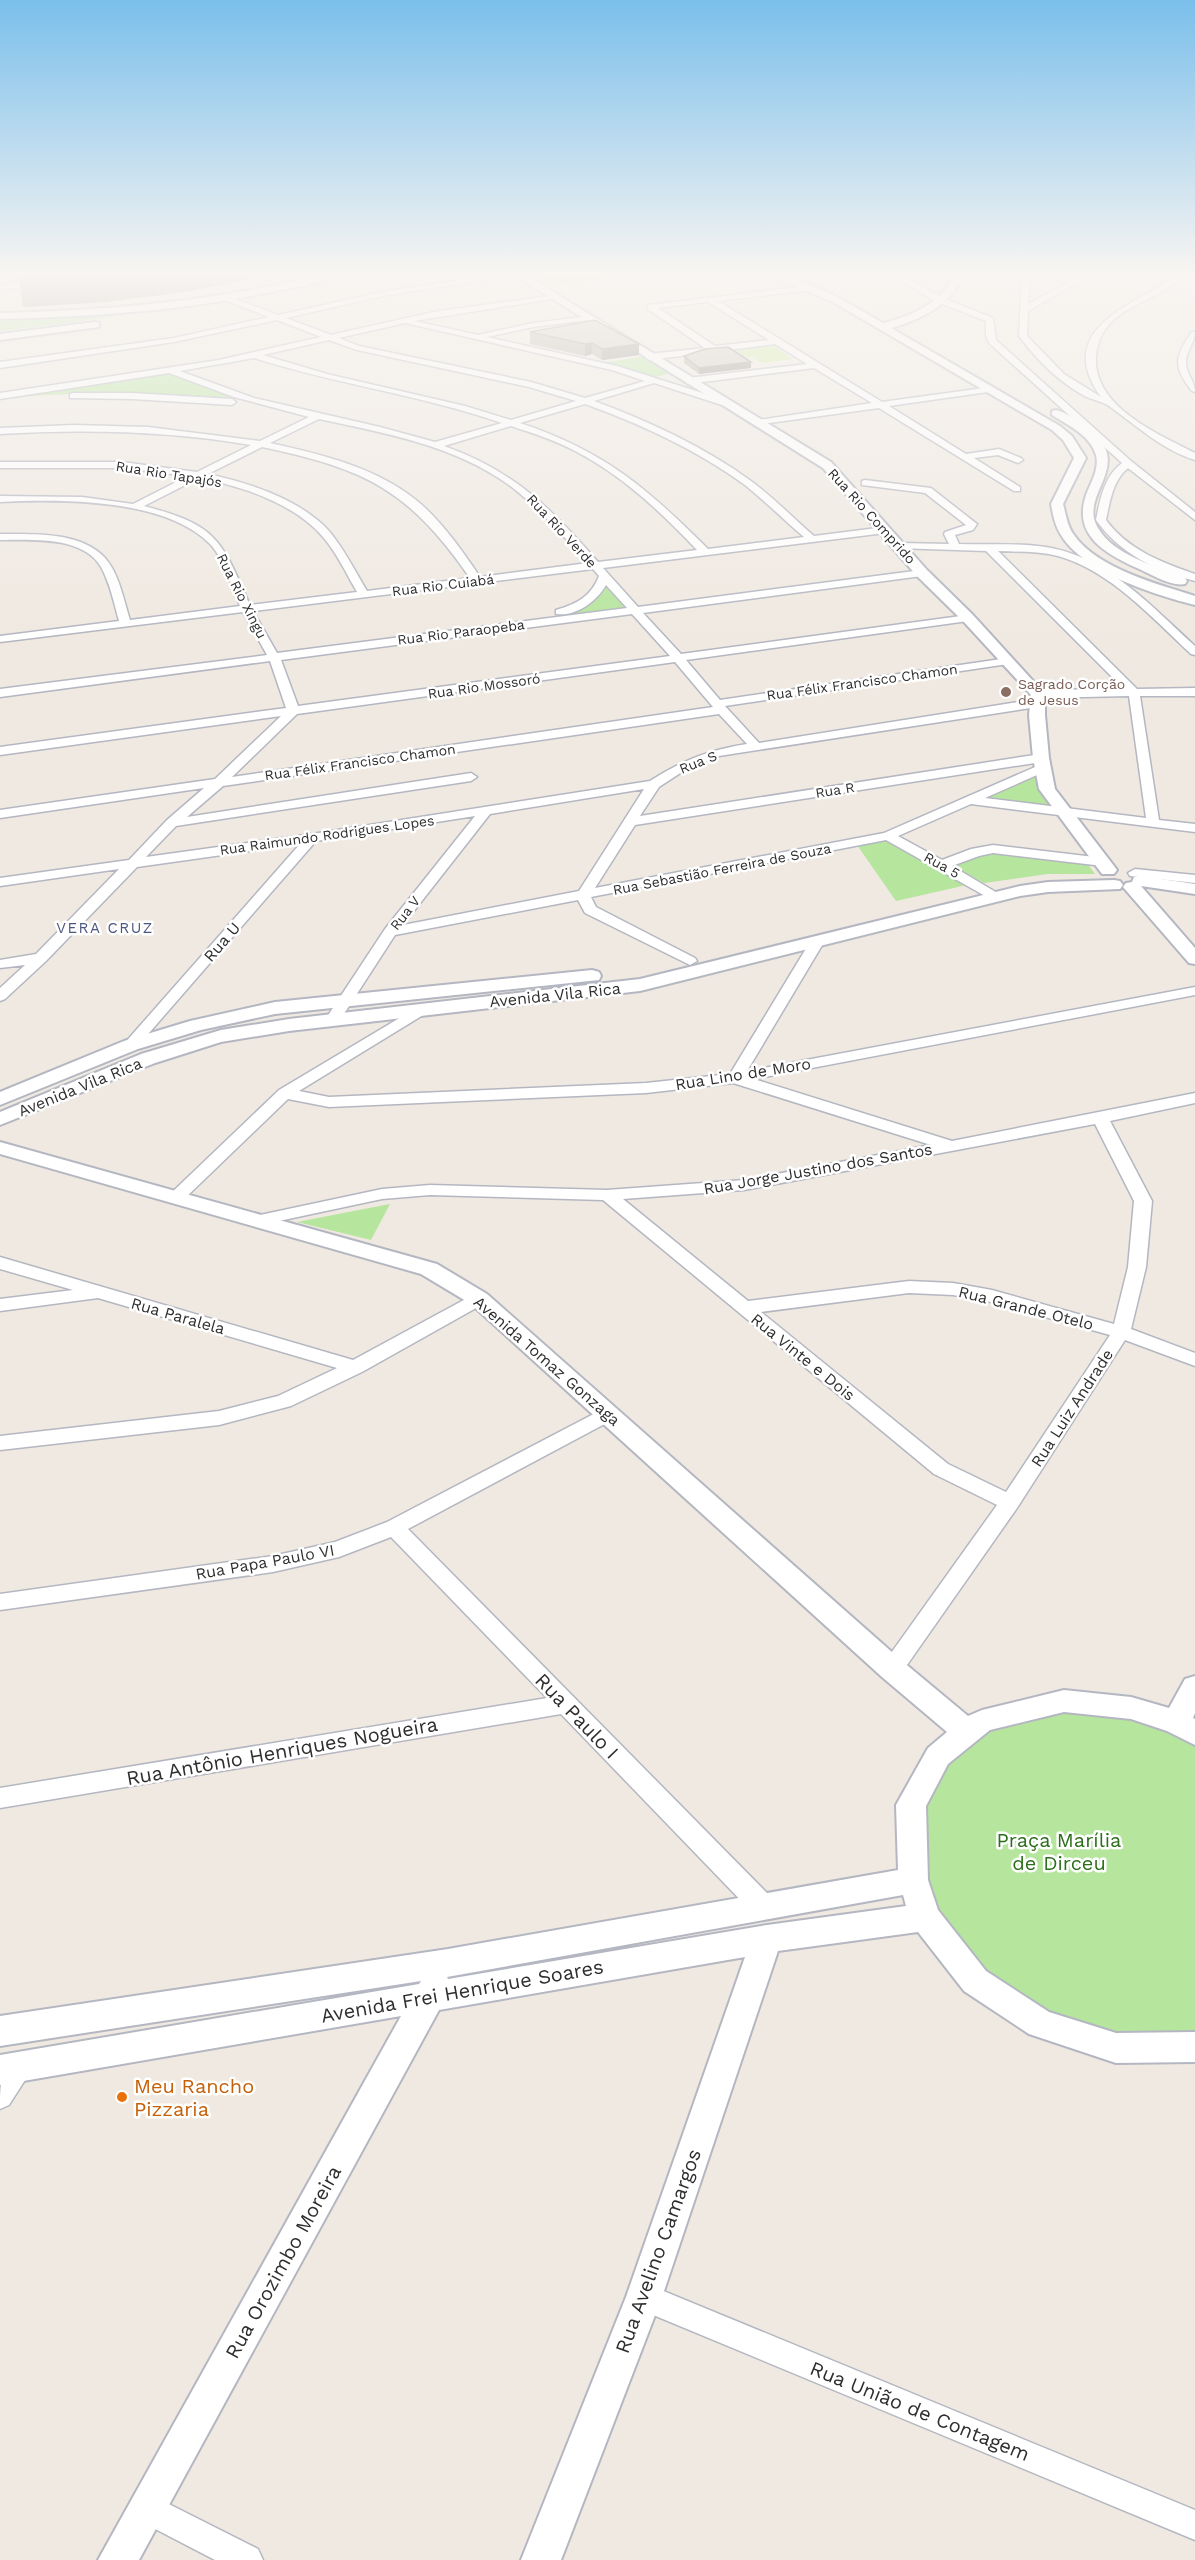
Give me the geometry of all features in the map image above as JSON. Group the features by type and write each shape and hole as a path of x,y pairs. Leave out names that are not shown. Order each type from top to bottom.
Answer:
{"street":[{"name":"Rua Rio Verde","path":"0,398 68,395"},
{"name":"Rua Rio Verde","path":"124,395 238,400 278,407 398,433 436,445 479,463 522,489 597,567 679,659 718,707 756,747"},
{"path":"227,395 238,400"},
{"path":"413,395 452,404 513,423 579,448 662,507 705,552"},
{"path":"566,395 624,415 709,457 749,484 812,539"},
{"path":"436,445 604,395"},
{"path":"702,395 725,403"},
{"name":"Rua Rio Comprido","path":"712,395 827,465 922,573 1008,660 1037,704"},
{"path":"866,395 1017,489"},
{"path":"758,423 945,395"},
{"path":"999,395 1056,428 1075,448 1080,458 1057,504 1063,529 1071,541 1087,555 1127,577 1195,601"},
{"path":"1052,395 1128,463 1195,517"},
{"path":"1089,395 1108,402 1160,438 1195,457"},
{"path":"1104,395 1108,402"},
{"path":"1047,407 1064,406"},
{"path":"1047,407 1090,436 1100,447 1104,459 1103,471 1086,510 1092,529 1117,551 1195,587"},
{"path":"136,506 319,415"},
{"path":"0,431 54,428 142,429 262,444 331,461 391,487 438,525 478,581"},
{"path":"964,456 999,452 1018,460"},
{"name":"Rua Rio Tapajós","path":"0,465 69,463 116,465 198,476 261,493 303,515 320,528 364,594"},
{"path":"1128,463 1118,471 1107,494 1101,520 1120,543 1152,562 1195,578"},
{"path":"865,483 924,490 934,494 972,524 969,528 949,534 955,546"},
{"name":"Rua Rio Xingu","path":"0,499 75,498 136,506 171,517 198,530 215,543 247,609 274,657 289,693 293,711"},
{"name":"Rua Rio Cuiabá","path":"1,637 597,567 885,530"},
{"path":"0,537 52,539 76,545 93,553 104,562 126,624"},
{"path":"900,546 1059,551 1076,557 1112,577 1195,652"},
{"path":"988,547 1134,693 1153,822"},
{"name":"Rua Rio Paraopeba","path":"0,693 922,573"},
{"path":"524,624 567,610 590,599 598,593 604,576"},
{"name":"Rua Rio Mossoró","path":"0,751 968,618"},
{"name":"Rua Félix Francisco Chamon","path":"0,814 718,707 1008,660"},
{"name":"Rua S","path":"583,896 654,784 681,767 716,753 1037,704 1134,693 1195,692"},
{"path":"1037,704 1042,763 1047,789 1117,874 1192,954"},
{"path":"0,996 138,861 172,823 218,783 293,711"},
{"name":"Rua Sebastião Ferreira de Souza","path":"390,932 888,836 969,800 1042,763"},
{"name":"Rua R","path":"628,822 1042,763"},
{"path":"172,823 471,777"},
{"name":"Rua Raimundo Rodrigues Lopes","path":"0,882 312,838 654,784"},
{"path":"969,800 1195,828"},
{"name":"Rua V","path":"333,1020 390,932 485,812"},
{"name":"Rua 5","path":"888,836 987,892"},
{"name":"Rua U","path":"131,1045 312,838"},
{"path":"942,865 976,852 993,849 1117,874 1195,879"},
{"name":"Avenida Vila Rica","path":"0,1100 131,1045 197,1025 264,1011 648,970 987,892 1048,887 1117,874 1195,889"},
{"name":"Avenida Vila Rica","path":"0,1119 199,1042 258,1030 333,1020 640,986 817,942 987,892"},
{"path":"583,896 590,910 690,961"},
{"path":"817,942 735,1078 952,1147"},
{"path":"0,964 41,958"},
{"name":"Rua Lino de Moro","path":"285,1093 328,1102 646,1088 735,1078 1195,991"},
{"path":"176,1197 285,1093 423,1009"},
{"name":"Rua Jorge Justino dos Santos","path":"260,1220 382,1194 430,1190 607,1195 744,1185 952,1147 1195,1098"},
{"name":"Rua Luiz Andrade","path":"892,1669 1010,1503 1121,1332 1137,1268 1143,1201 1100,1118"},
{"name":"Avenida Tomaz Gonzaga","path":"0,1148 429,1269 479,1299 892,1669 968,1732"},
{"name":"Rua Vinte e Dois","path":"607,1195 942,1469 1010,1503"},
{"name":"Rua Paralela","path":"0,1263 356,1367"},
{"name":"Rua Grande Otelo","path":"744,1308 909,1287 953,1289 992,1296 1121,1332 1195,1360"},
{"path":"0,1305 99,1293"},
{"path":"0,1443 219,1418 284,1401 356,1367 479,1299"},
{"name":"Rua Papa Paulo VI","path":"0,1602 273,1563 339,1549 394,1527 607,1414"},
{"name":"Rua Paulo I","path":"394,1527 762,1905"},
{"path":"1195,1687 1186,1728 1131,1708 1064,1701 982,1721 938,1756 911,1805 913,1880 925,1917 975,1981 1040,2024 1116,2048 1195,2047"},
{"name":"Rua Antônio Henriques Nogueira","path":"0,1798 565,1704"},
{"name":"Avenida Frei Henrique Soares","path":"0,2031 448,1963 762,1905 913,1880"},
{"name":"Avenida Frei Henrique Soares","path":"10,2068 767,1939 925,1917"},
{"name":"Rua Avelino Camargos","path":"541,2560 644,2297 767,1939"},
{"name":"Rua Orozimbo Moreira","path":"118,2560 448,1963"},
{"path":"0,2096 10,2068"},
{"name":"Rua União de Contagem","path":"644,2297 1195,2525"},
{"path":"147,2508 247,2560"}],"green space":[{"path":"111,395 230,395 237,398 230,400"},
{"path":"606,584 629,610 541,621 586,604 601,592"},
{"path":"1040,771 1040,790 1051,806 976,796"},
{"path":"888,839 971,884 896,901 857,845"},
{"path":"991,849 1087,863 1095,874 1048,874 984,883 951,865"},
{"path":"390,1204 371,1240 297,1222"},
{"name":"Praça Marília de Dirceu","path":"1090,1712 1154,1725 1195,1746 1195,2036 1130,2041 1058,2024 994,1987 946,1936 921,1878 918,1822 938,1774 977,1737 1030,1716"}],"place":[{"name":"Sagrado Corção de Jesus","path":"1006,692"},
{"name":"Meu Rancho Pizzaria","path":"122,2097"}],"district":[{"name":"VERA CRUZ","path":"105,928"}]}
